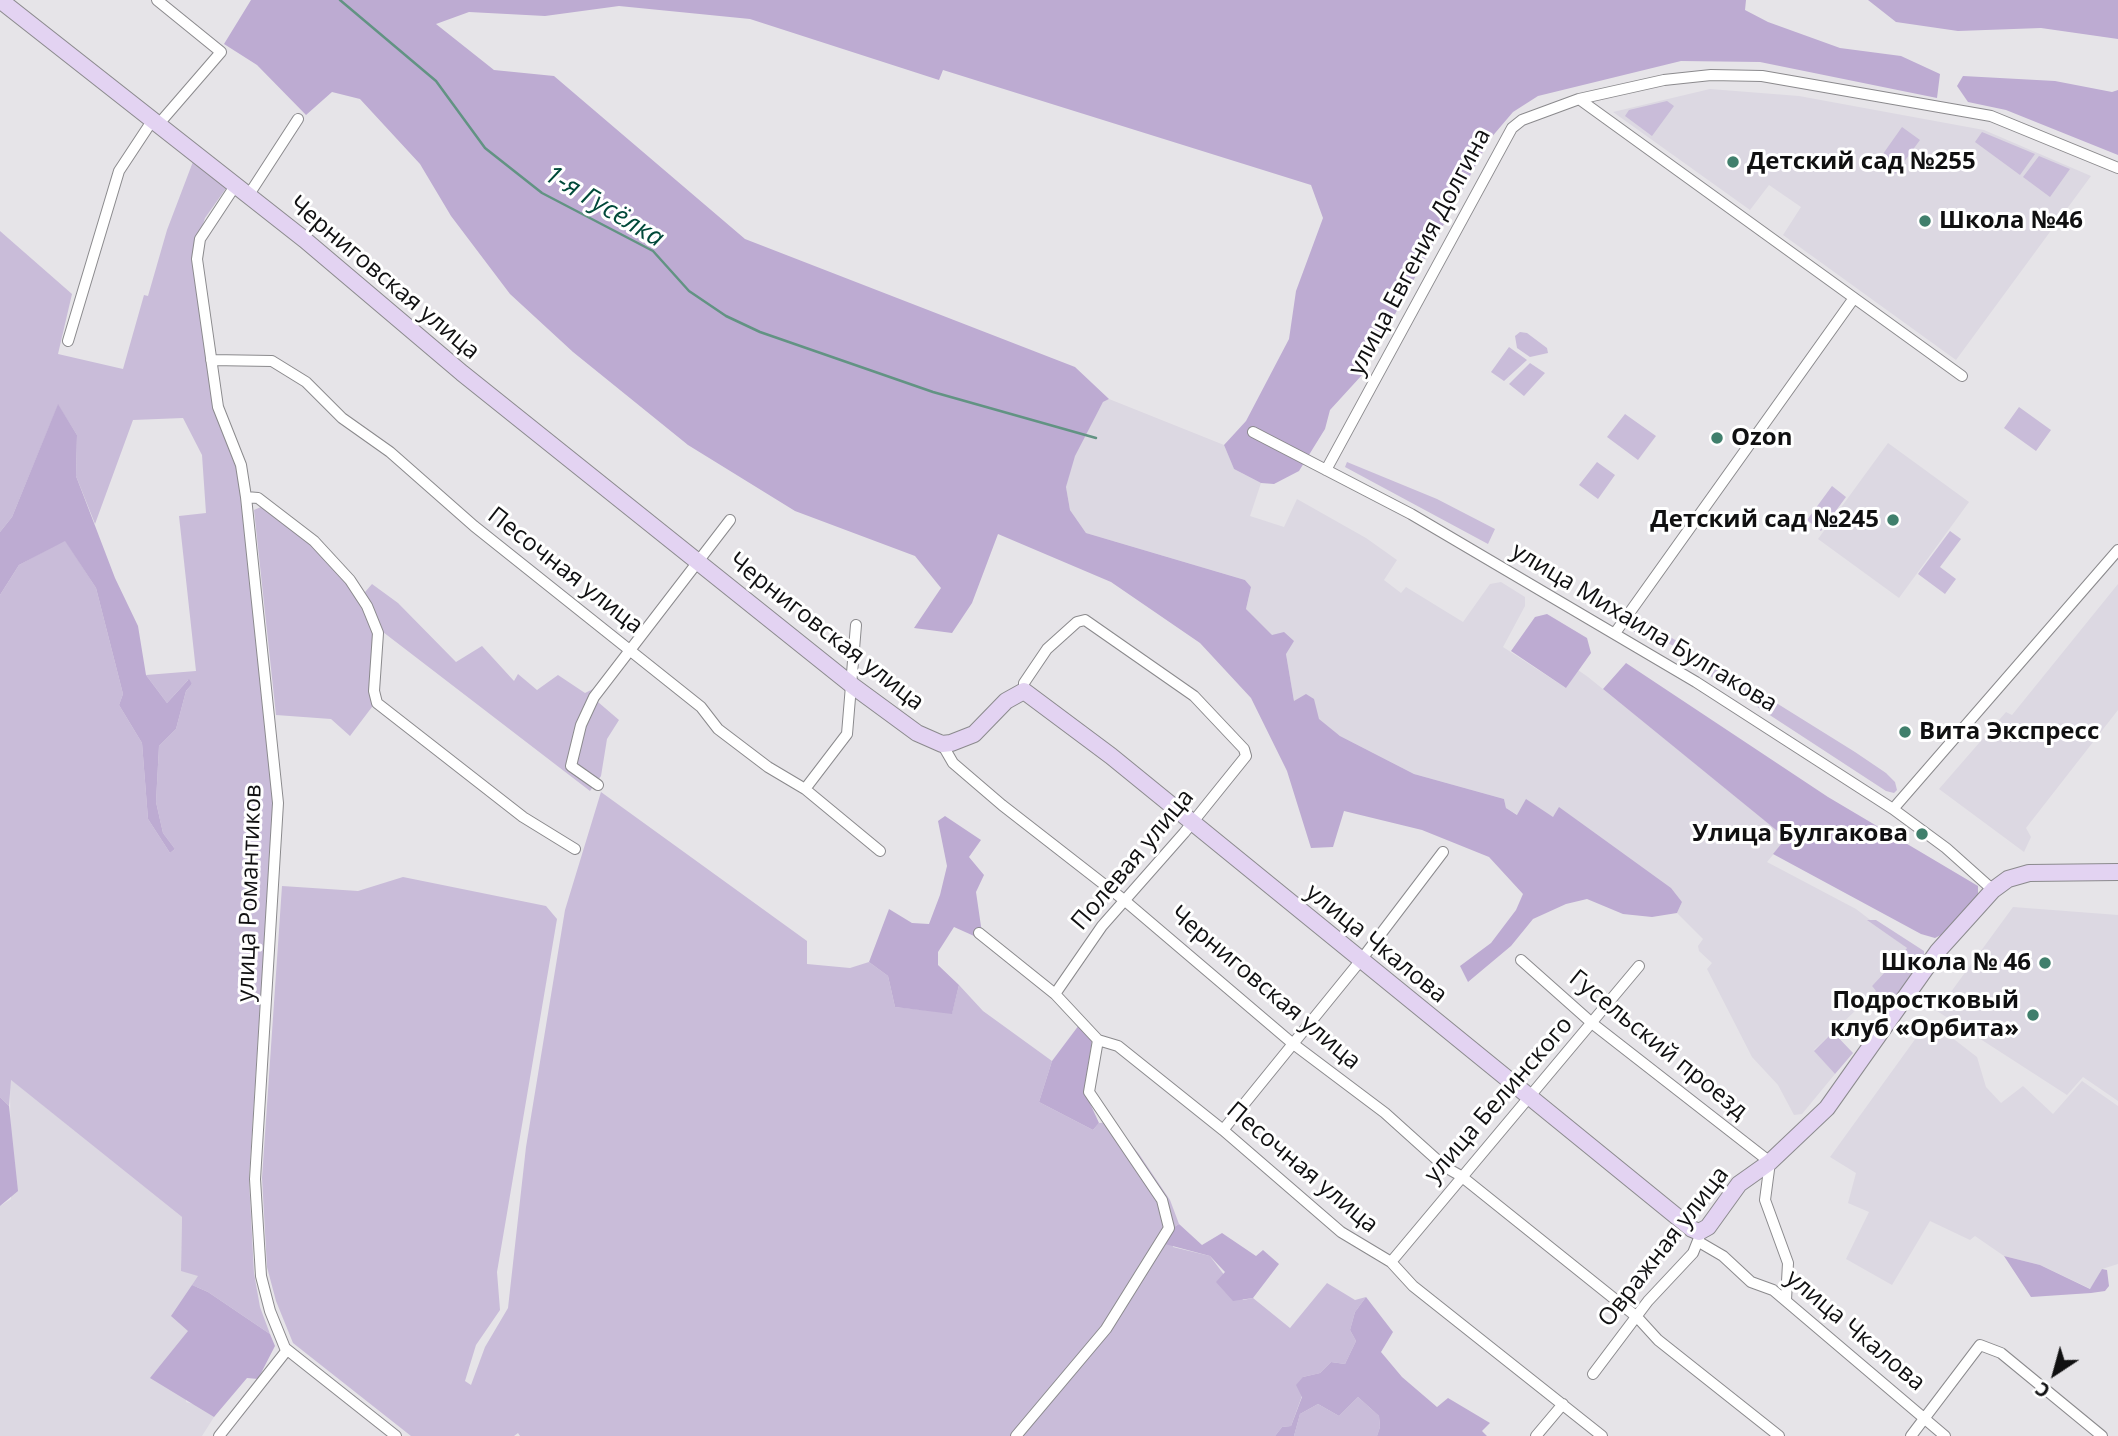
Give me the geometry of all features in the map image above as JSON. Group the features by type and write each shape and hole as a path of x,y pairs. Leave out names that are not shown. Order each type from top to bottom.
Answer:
{"street":[{"name":"Черниговская улица","path":"0,0 331,261 462,373 698,559 853,686 917,733 942,744 953,763 1124,901 1292,1043 1385,1113 1445,1167 1461,1176 1637,1317 1658,1340 1779,1436"},
{"path":"68,341 119,171 155,124 222,52 157,0"},
{"name":"улица Евгения Долгина","path":"1326,470 1511,128 1522,120 1578,99 1664,80 1711,75 1762,76 1991,116 2118,169"},
{"path":"1578,99 1962,376"},
{"name":"улица Романтиков","path":"298,119 242,191 211,220 198,249 218,407 241,465 246,497 278,803 255,1180 264,1293 287,1350 396,1436"},
{"path":"1615,633 1854,298"},
{"name":"Песочная улица","path":"211,360 272,361 306,382 342,418 390,452 474,526 701,707 718,729 768,767 805,789 880,851"},
{"name":"улица Михаила Булгакова","path":"1253,432 1507,568 1696,682 1893,809 1946,848 1993,890"},
{"path":"246,497 258,498 314,541 350,580 367,606 378,633 374,691 377,703 523,817 575,849"},
{"path":"598,785 571,766 581,725 594,697 730,520"},
{"path":"1893,809 2118,550"},
{"name":"Полевая улица","path":"1024,691 1024,682 1047,649 1077,622 1085,620 1194,696 1244,749 1246,756 1102,926 1055,994"},
{"path":"805,789 847,734 856,625"},
{"path":"942,744 974,734 1006,701 1024,691"},
{"name":"улица Чкалова","path":"1024,691 1111,756 1190,824 1528,1095 1751,1282 1773,1290 1786,1300 1945,1436"},
{"path":"1223,1130 1361,960 1443,852"},
{"path":"1993,890 2008,879 2029,873 2118,872"},
{"name":"Овражная улица","path":"1593,1374 1637,1317 1688,1259 1699,1237 1739,1184 1770,1162 1827,1108 1938,951 1993,890"},
{"name":"Песочная улица","path":"979,933 1055,994 1098,1041 1118,1046 1223,1130 1341,1232 1391,1262 1413,1286 1602,1436"},
{"name":"Гусельский проезд","path":"1521,960 1593,1024 1770,1162"},
{"name":"улица Белинского","path":"1391,1262 1528,1095 1593,1024 1639,966"},
{"path":"1016,1436 1106,1329 1169,1228 1162,1200 1089,1092 1098,1041"},
{"path":"1770,1162 1765,1200 1788,1263 1786,1300"},
{"path":"1912,1436 1980,1346 2001,1353 2102,1436"},
{"path":"219,1436 287,1350"},
{"path":"1536,1436 1563,1404"}],"shaded area":[{"path":"251,0 1746,0 1745,10 1768,22 1840,48 1901,56 1940,74 1937,98 1760,62 1681,61 1538,96 1513,112 1490,139 1362,375 1330,410 1325,429 1299,471 1274,484 1261,483 1234,469 1224,445 1246,421 1289,339 1296,291 1323,218 1311,185 943,70 939,80 750,19 619,6 545,16 469,12 436,24 494,70 554,76 745,239 1075,367 1109,399 1103,402 1075,456 1066,487 1070,510 1086,533 1245,580 1251,587 1246,609 1272,635 1284,632 1294,641 1286,654 1294,701 1306,694 1314,699 1319,719 1340,736 1414,774 1504,799 1506,808 1517,815 1526,799 1553,817 1559,807 1671,888 1682,902 1677,913 1652,917 1623,914 1587,899 1566,904 1533,919 1511,946 1468,982 1460,966 1491,943 1516,910 1523,894 1489,857 1422,830 1344,811 1333,847 1311,848 1287,771 1251,698 1200,643 1111,582 998,534 972,603 952,633 914,628 941,588 915,556 795,511 688,445 573,352 510,294 451,216 420,164 360,99 332,92 306,115 257,65 224,44"},
{"path":"1868,0 2118,0 2118,39 2041,28 1958,31 1896,22"},
{"path":"1963,76 2055,81 2112,92 2118,90 2118,155 2006,110 1968,102 1957,86"},
{"name":"Школа №46","path":"1710,89 1799,96 1984,130 2091,176 1956,360 1783,235 1801,207 1769,185 1750,210 1613,112"},
{"path":"1667,101 1674,106 1652,136 1625,116 1629,110"},
{"path":"1902,127 1920,140 1895,174 1878,161"},
{"path":"1982,132 2035,154 2020,175 1975,142"},
{"path":"2039,156 2070,169 2050,197 2023,177"},
{"path":"194,159 227,187 205,218 192,258 214,407 241,481 273,803 249,1179 254,1273 260,1307 270,1334 208,1292 192,1285 198,1276 181,1271 182,1217 11,1080 9,1106 0,1097 0,595 19,565 65,540 96,588 123,694 119,705 142,743 148,819 170,853 175,849 163,833 156,802 159,746 176,729 186,691 192,684 188,680 167,703 146,675 196,671 179,516 206,513 202,455 183,418 133,420 95,524 76,476 77,435 58,405 12,517 0,532 0,231 72,294 58,354 123,369 144,295 148,296 167,230"},
{"path":"1520,332 1527,333 1547,348 1548,353 1530,357 1517,348 1515,336"},
{"path":"1509,347 1527,360 1504,381 1491,372"},
{"path":"1530,363 1545,373 1524,396 1509,384"},
{"path":"1109,399 1224,445 1234,469 1261,483 1250,516 1284,527 1297,499 1366,538 1397,560 1384,580 1401,593 1406,587 1463,622 1490,584 1501,582 1525,597 1525,606 1503,647 1566,688 1578,670 1588,677 1787,838 1767,862 1856,909 1907,948 1872,986 1876,991 1814,1050 1835,1074 1802,1114 1794,1115 1778,1085 1752,1057 1707,969 1712,963 1699,951 1698,946 1703,939 1677,913 1682,902 1560,808 1553,818 1518,815 1506,808 1504,799 1414,774 1340,736 1294,701 1286,654 1246,609 1251,587 1245,580 1086,533 1070,510 1066,487 1074,456 1103,402"},
{"path":"58,404 77,435 76,476 115,578 138,626 146,675 167,703 189,679 192,684 186,691 176,729 159,746 156,802 163,833 175,849 170,853 148,819 142,743 119,705 123,694 96,588 65,541 19,565 0,595 0,532 12,517"},
{"path":"2019,407 2051,430 2036,451 2004,428"},
{"path":"1625,414 1656,436 1638,460 1607,437"},
{"name":"Детский сад №245","path":"1888,443 1969,502 1899,598 1818,539"},
{"path":"1347,462 1437,499 1495,529 1488,544 1345,467"},
{"path":"1597,462 1615,475 1598,499 1579,485"},
{"path":"1832,486 1846,497 1821,531 1807,520"},
{"path":"263,506 313,543 359,599 372,584 398,603 456,662 482,646 514,681 518,674 537,690 558,675 585,693 595,688 600,692 598,702 619,720 607,739 601,776 590,791 383,632 375,703 350,736 331,719 276,715 254,510"},
{"path":"1950,531 1961,539 1940,567 1956,579 1945,594 1918,574"},
{"path":"2118,584 2118,710 2026,828 2031,837 2024,852 1939,789 2006,712 2012,715"},
{"path":"1547,614 1587,638 1591,653 1566,688 1511,651 1535,617"},
{"path":"1635,615 1855,752 1886,773 1895,782 1897,790 1894,793 1886,791 1710,676 1695,659 1674,646 1639,631 1634,632 1627,623"},
{"path":"1626,663 1828,797 1978,886 1978,896 1943,934 1935,938 1921,934 1773,854 1786,838 1603,689"},
{"path":"601,792 807,941 807,964 850,968 869,962 888,976 895,1007 952,1013 959,985 983,1011 1052,1061 1039,1102 1093,1130 1099,1123 1113,1122 1139,1154 1170,1200 1179,1224 1171,1229 1173,1247 1210,1256 1243,1300 1253,1298 1290,1328 1327,1283 1355,1300 1366,1297 1355,1312 1350,1330 1356,1341 1345,1364 1331,1362 1320,1373 1303,1377 1302,1396 1291,1426 1282,1427 1275,1436 520,1436 518,1433 514,1436 411,1436 293,1343 276,1301 267,1267 262,1178 282,886 358,891 403,877 546,906 557,919 497,1272 500,1310 476,1345 465,1381 471,1385 485,1347 508,1308 526,1147 565,910"},
{"path":"945,816 981,840 969,857 984,875 976,892 983,940 954,927 938,952 938,965 959,985 952,1014 895,1007 888,976 869,962 889,909 912,923 929,924 947,866 938,821"},
{"name":"Школа № 46","path":"2013,907 2118,915 2118,1101 2083,1077 2067,1095 1937,1011"},
{"path":"1867,920 1876,920 1924,951 1894,1006 1883,1011 1868,998 1876,991 1872,986 1907,948"},
{"path":"1929,1020 1977,1057 1986,1087 2001,1103 2023,1086 2053,1114 2082,1081 2118,1106 2118,1264 2102,1269 2091,1289 2040,1265 2004,1256 1975,1236 1970,1240 1930,1221 1892,1285 1846,1259 1869,1212 1848,1203 1856,1173 1830,1157"},
{"path":"1079,1025 1092,1041 1084,1090 1099,1123 1093,1130 1039,1102 1052,1061"},
{"path":"1833,1032 1853,1053 1835,1074 1814,1051"},
{"path":"10,1079 182,1217 181,1270 199,1276 189,1331 186,1402 197,1405 214,1417 202,1436 0,1436 0,1206 11,1199"},
{"path":"0,1097 9,1106 18,1191 0,1206"},
{"path":"1179,1224 1202,1245 1222,1233 1256,1256 1263,1250 1279,1264 1253,1298 1233,1301 1216,1282 1225,1272 1210,1256 1165,1244 1171,1229"},
{"path":"2004,1256 2040,1265 2090,1289 2102,1269 2107,1270 2109,1286 2105,1291 2091,1293 2031,1297"},
{"path":"192,1285 208,1292 270,1334 275,1346 258,1379 247,1378 214,1417 150,1378 188,1331 171,1316"},
{"path":"1366,1297 1393,1332 1381,1352 1402,1377 1437,1407 1448,1398 1490,1423 1482,1431 1487,1436 1377,1436 1379,1416 1358,1397 1339,1416 1318,1404 1300,1414 1294,1436 1275,1436 1282,1427 1291,1426 1302,1397 1296,1385 1303,1377 1320,1373 1331,1362 1345,1364 1356,1341 1350,1330 1355,1312"},
{"path":"1358,1397 1379,1416 1377,1436 1294,1436 1300,1414 1318,1404 1339,1416"}],"waterway":[{"name":"1-я Гусёлка","path":"340,0 436,81 485,148 542,193 653,251 689,291 726,316 760,332 933,392 1096,438"}],"place":[{"name":"Детский сад №255","path":"1733,162"},
{"name":"Школа №46","path":"1925,221"},
{"name":"Ozon","path":"1717,438"},
{"name":"Детский сад №245","path":"1893,520"},
{"name":"Вита Экспресс","path":"1905,732"},
{"name":"Улица Булгакова","path":"1922,834"},
{"name":"Школа № 46","path":"2045,963"},
{"name":"Подростковый клуб «Орбита»","path":"2033,1015"}]}
